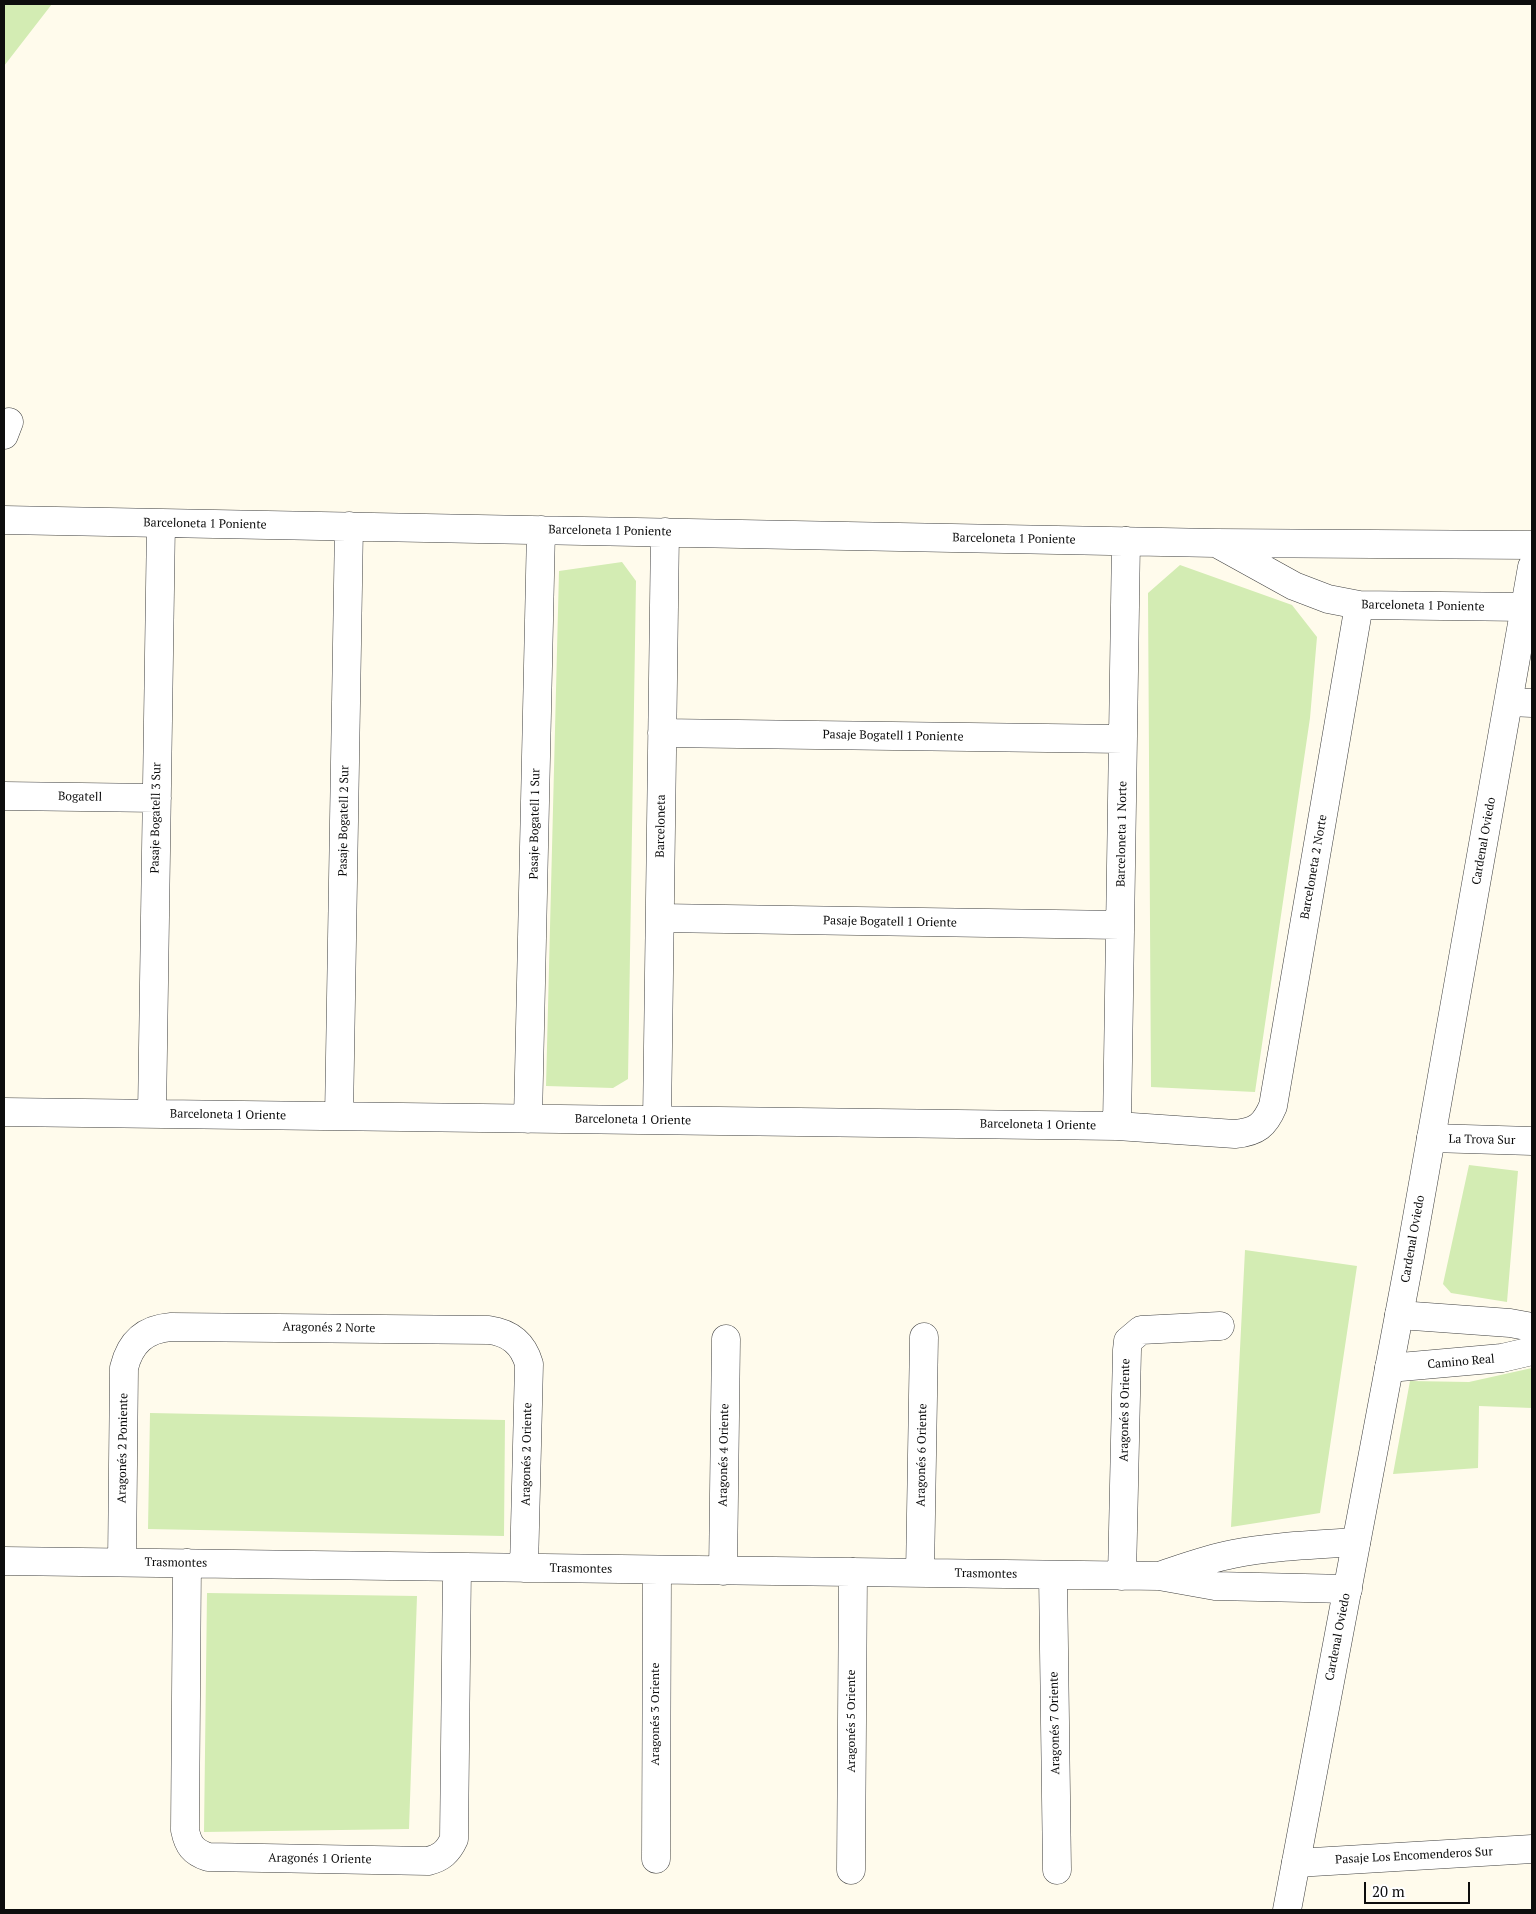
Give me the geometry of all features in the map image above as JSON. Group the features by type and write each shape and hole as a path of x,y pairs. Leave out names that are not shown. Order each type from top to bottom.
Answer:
{"street":[{"name":"Barceloneta 1 Poniente","path":"4,520 1215,543 1532,545"},
{"name":"Pasaje Bogatell 3 Sur","path":"152,1114 161,523"},
{"name":"Pasaje Bogatell 2 Sur","path":"339,1116 349,526"},
{"name":"Pasaje Bogatell 1 Sur","path":"528,1119 541,530"},
{"name":"Barceloneta","path":"657,1120 665,532"},
{"name":"Barceloneta 1 Norte","path":"1118,1126 1126,541"},
{"name":"Barceloneta 1 Poniente","path":"1215,543 1294,586 1328,600 1358,605 1525,607"},
{"name":"Cardenal Oviedo","path":"1287,1910 1431,1138 1520,702 1524,660 1525,607 1532,567"},
{"name":"Barceloneta 2 Norte","path":"1261,1126 1269,1117 1273,1106 1358,605"},
{"name":"Pasaje Bogatell 1 Poniente","path":"662,733 1123,738"},
{"name":"Bogatell","path":"4,796 157,798"},
{"name":"Pasaje Bogatell 1 Oriente","path":"660,918 1120,925"},
{"name":"Barceloneta 1 Oriente","path":"4,1112 1118,1126 1235,1134 1249,1132 1261,1126"},
{"name":"La Trova Sur","path":"1431,1138 1532,1141"},
{"path":"1399,1315 1510,1323 1532,1327"},
{"name":"Aragonés 8 Oriente","path":"1122,1576 1128,1341 1141,1330 1220,1326"},
{"name":"Aragonés 2 Norte","path":"139,1338 148,1332 171,1327 439,1330 500,1331 519,1343"},
{"name":"Aragonés 6 Oriente","path":"920,1573 924,1337"},
{"name":"Aragonés 2 Poniente","path":"122,1562 124,1368 127,1357 139,1338"},
{"name":"Aragonés 4 Oriente","path":"723,1571 726,1339"},
{"name":"Aragonés 2 Oriente","path":"519,1343 526,1353 529,1364 524,1568"},
{"name":"Camino Real","path":"1389,1368 1502,1358 1532,1351"},
{"name":"Trasmontes","path":"1158,1576 1196,1563 1233,1554 1285,1546 1356,1542"},
{"name":"Trasmontes","path":"4,1561 1158,1576 1215,1586 1348,1589"},
{"name":"Aragonés 1 Oriente","path":"187,1564 185,1830 187,1840 193,1850 208,1857 428,1861 437,1859 444,1854 450,1848 454,1839 457,1567"},
{"name":"Aragonés 3 Oriente","path":"656,1859 657,1570"},
{"name":"Aragonés 5 Oriente","path":"852,1870 853,1572"},
{"name":"Aragonés 7 Oriente","path":"1053,1575 1057,1870"},
{"name":"Pasaje Los Encomenderos Sur","path":"1296,1863 1532,1849"}],"green space":[{"path":"4,4 52,4 4,66"},
{"path":"622,562 636,581 628,1079 613,1088 546,1086 559,571"},
{"path":"1180,565 1292,605 1317,637 1310,718 1255,1092 1151,1087 1148,593"},
{"path":"1469,1165 1518,1171 1507,1302 1451,1293 1443,1284"},
{"path":"1245,1250 1357,1266 1320,1513 1231,1527"},
{"path":"1532,1368 1532,1408 1479,1406 1478,1468 1393,1474 1410,1381 1469,1382"},
{"path":"150,1413 505,1420 504,1536 148,1529"},
{"path":"207,1593 417,1596 409,1829 204,1832"}]}
